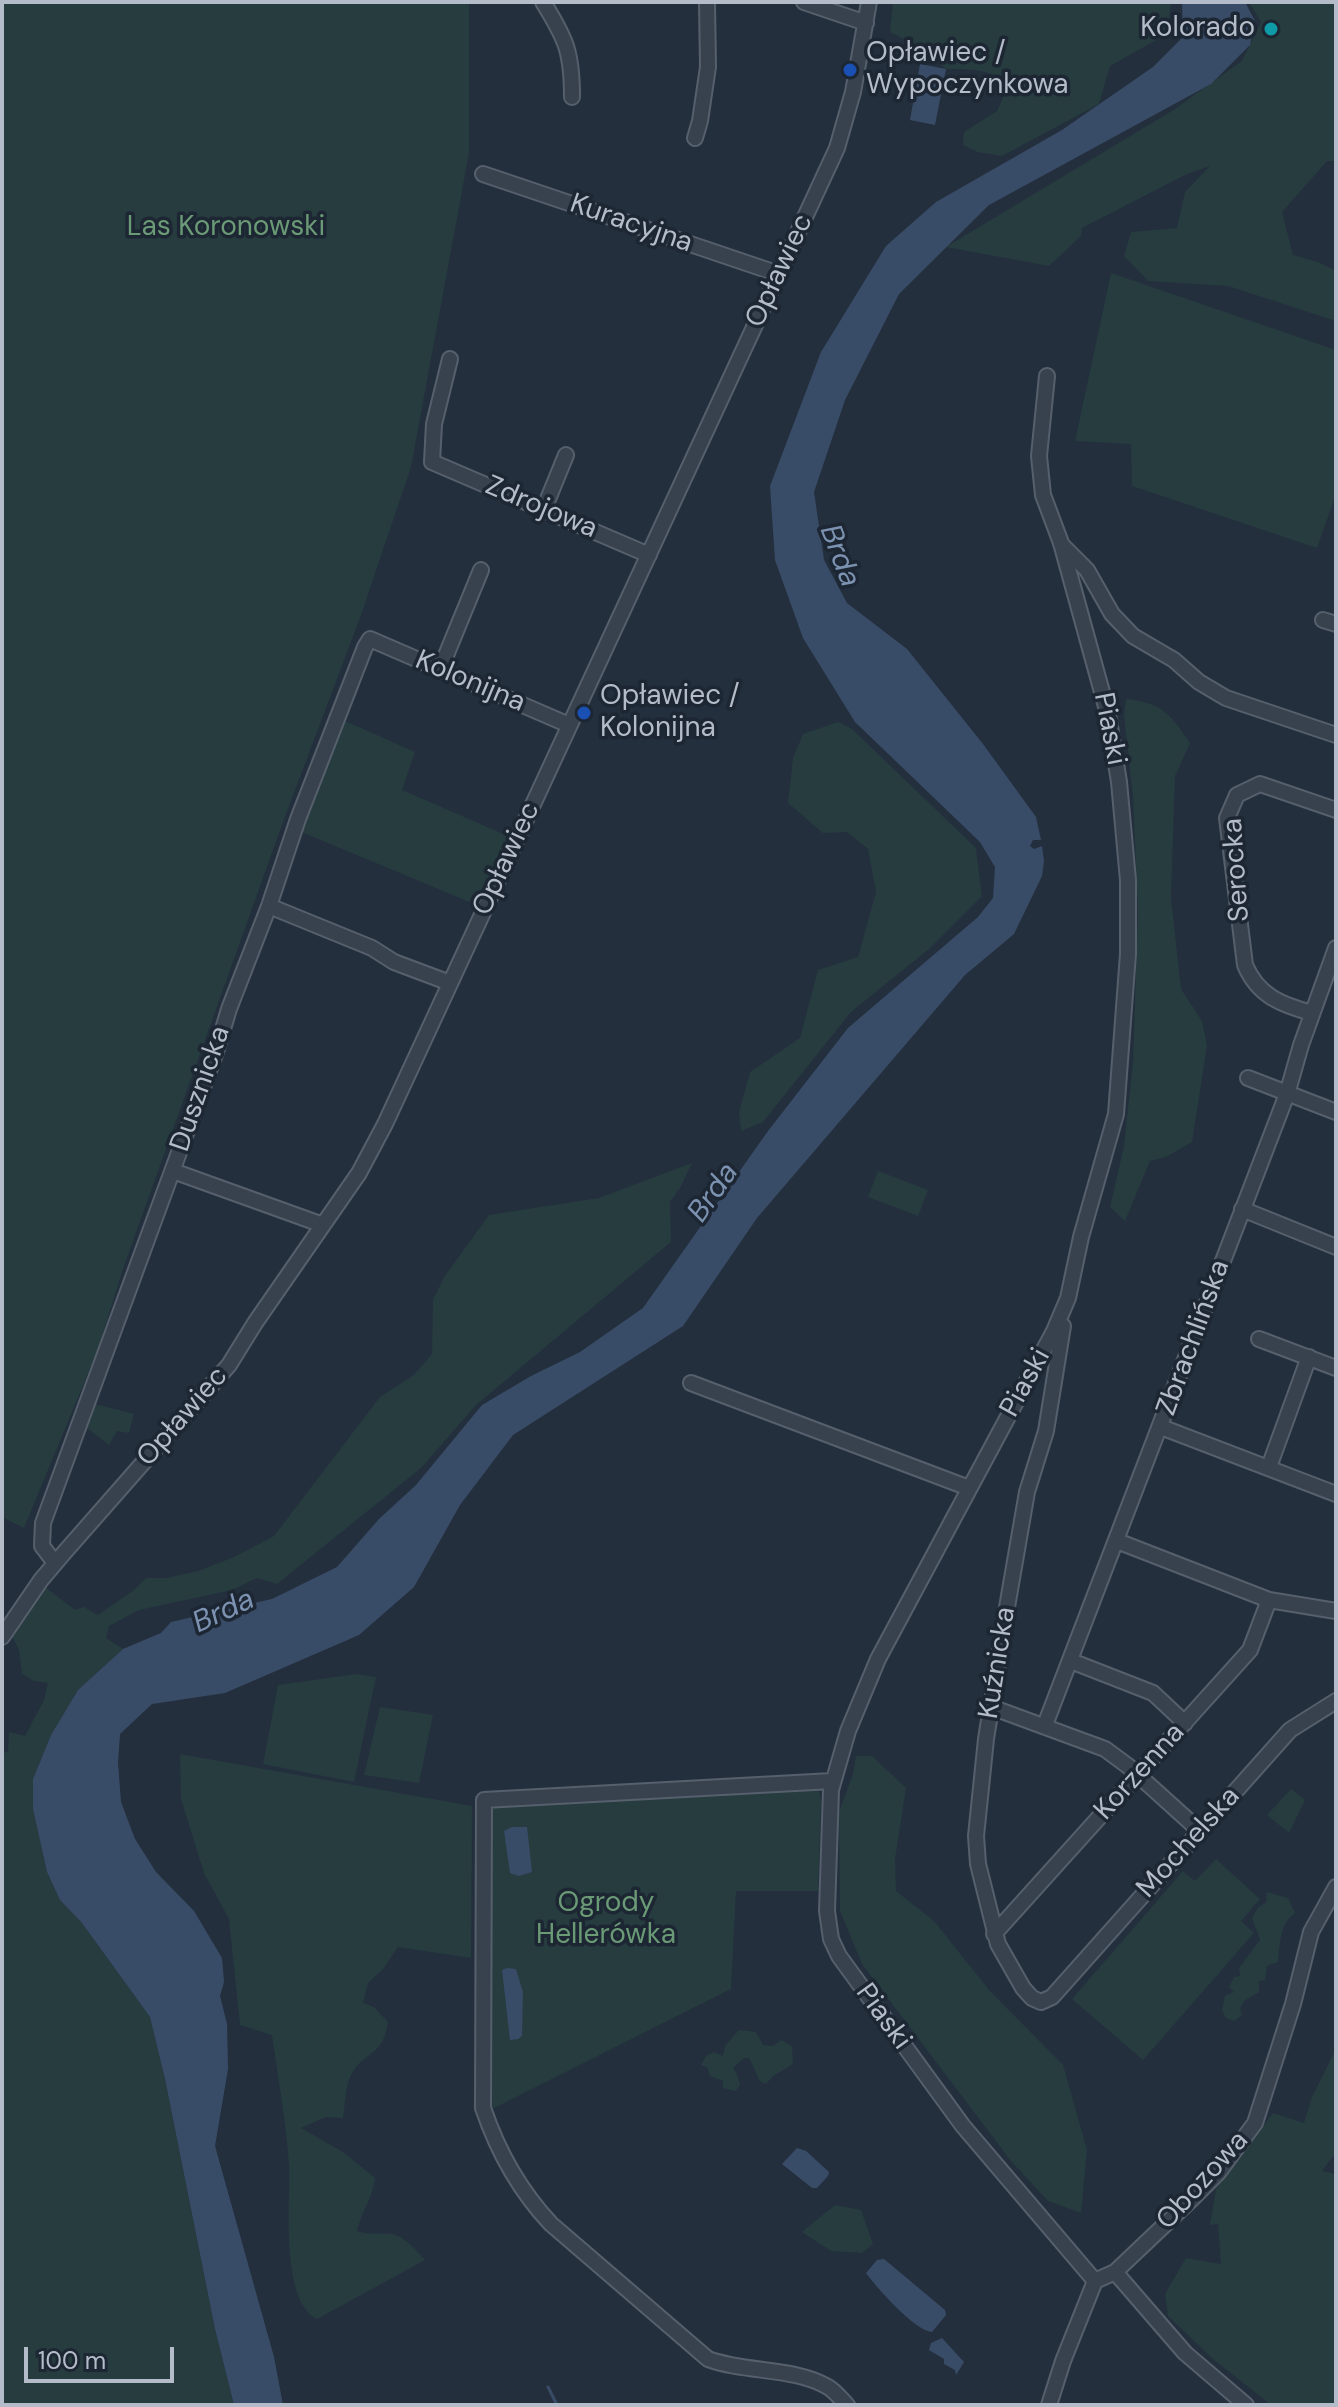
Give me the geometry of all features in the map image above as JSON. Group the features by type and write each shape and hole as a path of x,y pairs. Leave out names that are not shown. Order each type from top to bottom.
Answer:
{"street":[{"path":"543,2 567,42 572,65 572,97"},
{"path":"695,138 708,67 707,2"},
{"path":"804,2 866,23"},
{"name":"Opławiec","path":"2,1637 55,1563 229,1365 359,1173 649,555 842,133 869,2"},
{"name":"Kuracyjna","path":"483,174 779,274"},
{"name":"Zdrojowa","path":"450,359 434,424 432,462 649,555"},
{"name":"Piaski","path":"1047,376 1039,456 1043,495 1061,543 1108,714 1119,782 1128,896 1128,954 1116,1114 1081,1237 1068,1298 1046,1348 878,1659 848,1731 832,1781 826,1880 830,1935 836,1950 963,2126 1095,2281"},
{"path":"544,509 566,455"},
{"path":"1061,543 1087,570 1112,614 1133,636 1174,660 1199,682 1226,698 1336,735"},
{"path":"440,670 481,570"},
{"name":"Kolonijna","path":"370,639 569,725"},
{"name":"Dusznicka","path":"55,1563 42,1546 43,1523 337,714 370,639"},
{"name":"Serocka","path":"1312,1013 1269,998 1245,965 1227,818 1237,795 1260,784 1336,810"},
{"path":"269,906 372,948 394,962 450,983"},
{"name":"Zbrachlińska","path":"1045,1725 1287,1094 1336,948"},
{"path":"1248,1078 1336,1112"},
{"path":"173,1171 323,1225"},
{"path":"1242,1209 1336,1247"},
{"name":"Kuźnicka","path":"1052,1997 1041,2002 1032,1998 1012,1971 994,1934 976,1845 991,1707 1027,1492 1046,1431 1068,1298"},
{"path":"1259,1339 1336,1368"},
{"path":"1269,1467 1309,1357"},
{"path":"691,1383 969,1488"},
{"path":"1161,1427 1336,1494"},
{"path":"1117,1541 1269,1600 1336,1611"},
{"name":"Korzenna","path":"994,1934 1250,1650 1269,1600"},
{"path":"1071,1661 1153,1693 1185,1723"},
{"name":"Mochelska","path":"1052,1997 1290,1730 1336,1701"},
{"path":"991,1707 1105,1749 1200,1831"},
{"path":"832,1781 484,1800 483,2108 496,2145 528,2199 551,2224 708,2359 733,2368 796,2375 830,2388 847,2405"},
{"name":"Obozowa","path":"1095,2281 1115,2272 1218,2173 1255,2123 1293,2004 1311,1932 1336,1887"},
{"path":"1115,2272 1185,2353 1246,2405"},
{"path":"1049,2405 1095,2281"}],"green space":[{"name":"Las Koronowski","path":"2,2 469,2 469,153 411,467 361,615 283,822 123,1269 98,1349 24,1528 2,1517"},
{"path":"893,2 1171,2 1167,34 1110,66 1099,104 1002,156 978,152 963,145 964,132 997,111 1008,86 988,73 946,69 923,49 890,32"},
{"path":"1249,2 1336,2 1336,161 1327,161 1282,212 1293,255 1336,271 1336,321 1228,286 1148,281 1124,256 1131,232 1177,228 1185,192 1210,166 1187,174 1082,228 1081,236 1049,266 946,247 1175,109 1242,61 1261,22"},
{"path":"1111,273 1336,350 1336,494 1317,548 1132,486 1131,444 1075,441"},
{"path":"1126,699 1157,707 1177,724 1190,743 1175,776 1171,898 1181,989 1202,1021 1207,1046 1192,1142 1166,1157 1150,1161 1125,1221 1110,1207 1124,1146 1133,1062 1138,913 1133,796 1124,716"},
{"path":"343,720 415,752 402,790 508,836 477,905 299,831"},
{"path":"838,722 852,729 976,848 982,896 929,949 851,1012 763,1122 741,1131 739,1112 750,1072 800,1038 818,970 858,957 876,892 868,849 847,832 823,833 788,803 793,758 803,734"},
{"path":"692,1163 670,1202 671,1242 476,1405 421,1468 277,1584 257,1578 232,1590 139,1610 109,1626 106,1638 123,1649 78,1690 51,1735 33,1779 33,1809 47,1872 60,1900 82,1923 150,2017 215,2329 234,2405 2,2405 2,1753 8,1752 9,1732 25,1736 44,1700 48,1683 34,1681 22,1674 19,1650 12,1636 45,1587 75,1610 84,1607 98,1615 146,1578 167,1578 198,1571 274,1536 380,1397 414,1375 432,1354 433,1300 444,1277 489,1215 599,1198"},
{"path":"878,1171 928,1190 918,1216 868,1197"},
{"path":"95,1404 134,1414 129,1433 117,1431 109,1445 87,1428"},
{"path":"356,1674 376,1677 354,1782 263,1764 278,1685"},
{"path":"380,1707 433,1715 419,1783 364,1775"},
{"path":"180,1754 472,1806 471,1958 398,1947 383,1969 368,1983 363,2003 374,2007 388,2022 386,2033 378,2047 352,2073 343,2118 326,2117 301,2128 343,2152 375,2178 357,2231 402,2238 425,2260 317,2319 305,2308 292,2271 288,2149 272,2035 240,2025 229,1919 204,1873 181,1799"},
{"path":"856,1756 872,1756 906,1788 895,1859 896,1891 934,1921 989,1990 1063,2065 1087,2150 1081,2213 1048,2201 1011,2161 862,1964 840,1911 839,1812"},
{"name":"Ogrody Hellerówka","path":"819,1788 818,1891 736,1891 731,1989 488,2111 490,1807"},
{"path":"1291,1789 1305,1800 1289,1833 1267,1815"},
{"path":"1216,1859 1260,1899 1241,1921 1254,1933 1143,2060 1072,1999 1183,1871 1195,1881"},
{"path":"1267,1892 1288,1898 1295,1913 1283,1929 1278,1962 1267,1966 1265,1980 1259,1981 1259,1992 1244,2001 1240,2008 1242,2015 1234,2021 1226,2018 1222,2010 1225,1996 1234,1992 1229,1987 1234,1977 1240,1976 1239,1968 1260,1940 1252,1918 1266,1902"},
{"path":"739,2030 756,2032 763,2045 773,2046 781,2040 792,2046 793,2064 766,2084 760,2081 749,2058 744,2058 733,2068 740,2084 736,2091 723,2088 723,2081 710,2076 708,2068 701,2065 706,2056 714,2052 723,2056 725,2046"},
{"path":"1336,2049 1336,2152 1322,2171 1336,2174 1336,2405 1271,2405 1213,2359 1168,2316 1165,2294 1186,2258 1221,2264 1218,2224 1210,2225 1216,2189 1273,2113 1304,2123 1312,2097"},
{"path":"835,2205 861,2210 873,2244 862,2253 831,2251 802,2232"}],"water":[{"name":"Brda","path":"1182,2 1245,2 1255,21 1250,45 1211,84 989,205 899,294 845,400 814,492 824,560 847,603 907,649 983,744 1036,817 1041,840 1033,840 1030,846 1034,849 1042,846 1042,876 1014,934 965,975 757,1218 683,1326 513,1435 460,1505 414,1587 359,1635 225,1693 152,1704 120,1734 118,1763 121,1802 135,1839 156,1872 194,1911 222,1958 224,1982 220,1996 227,2024 228,2069 215,2146 274,2357 283,2405 234,2405 215,2329 150,2017 82,1923 60,1900 47,1872 33,1809 33,1779 51,1735 78,1690 123,1649 161,1633 171,1622 272,1599 337,1567 379,1519 416,1485 482,1405 580,1352 643,1308 768,1131 848,1028 978,917 993,898 995,867 980,842 855,722 803,638 775,560 770,486 821,352 886,246 936,202 1062,130 1153,67 1183,37"},
{"path":"920,64 946,69 935,125 910,120"},
{"path":"512,1827 527,1827 532,1872 519,1876 510,1873 504,1831"},
{"path":"516,1969 523,1992 522,2036 510,2040 502,1970"},
{"path":"797,2148 806,2151 829,2172 817,2188 812,2188 782,2164"},
{"path":"884,2259 945,2310 946,2315 932,2332 907,2317 866,2273 877,2260"},
{"path":"942,2338 964,2362 956,2375 955,2370 944,2364 944,2359 929,2350 931,2343"}],"waterway":[{"path":"548,2387 557,2405"}],"place":[{"name":"Kolorado","path":"1271,29"},
{"name":"Opławiec / Wypoczynkowa","path":"850,70"},
{"name":"Opławiec / Kolonijna","path":"584,713"}]}
